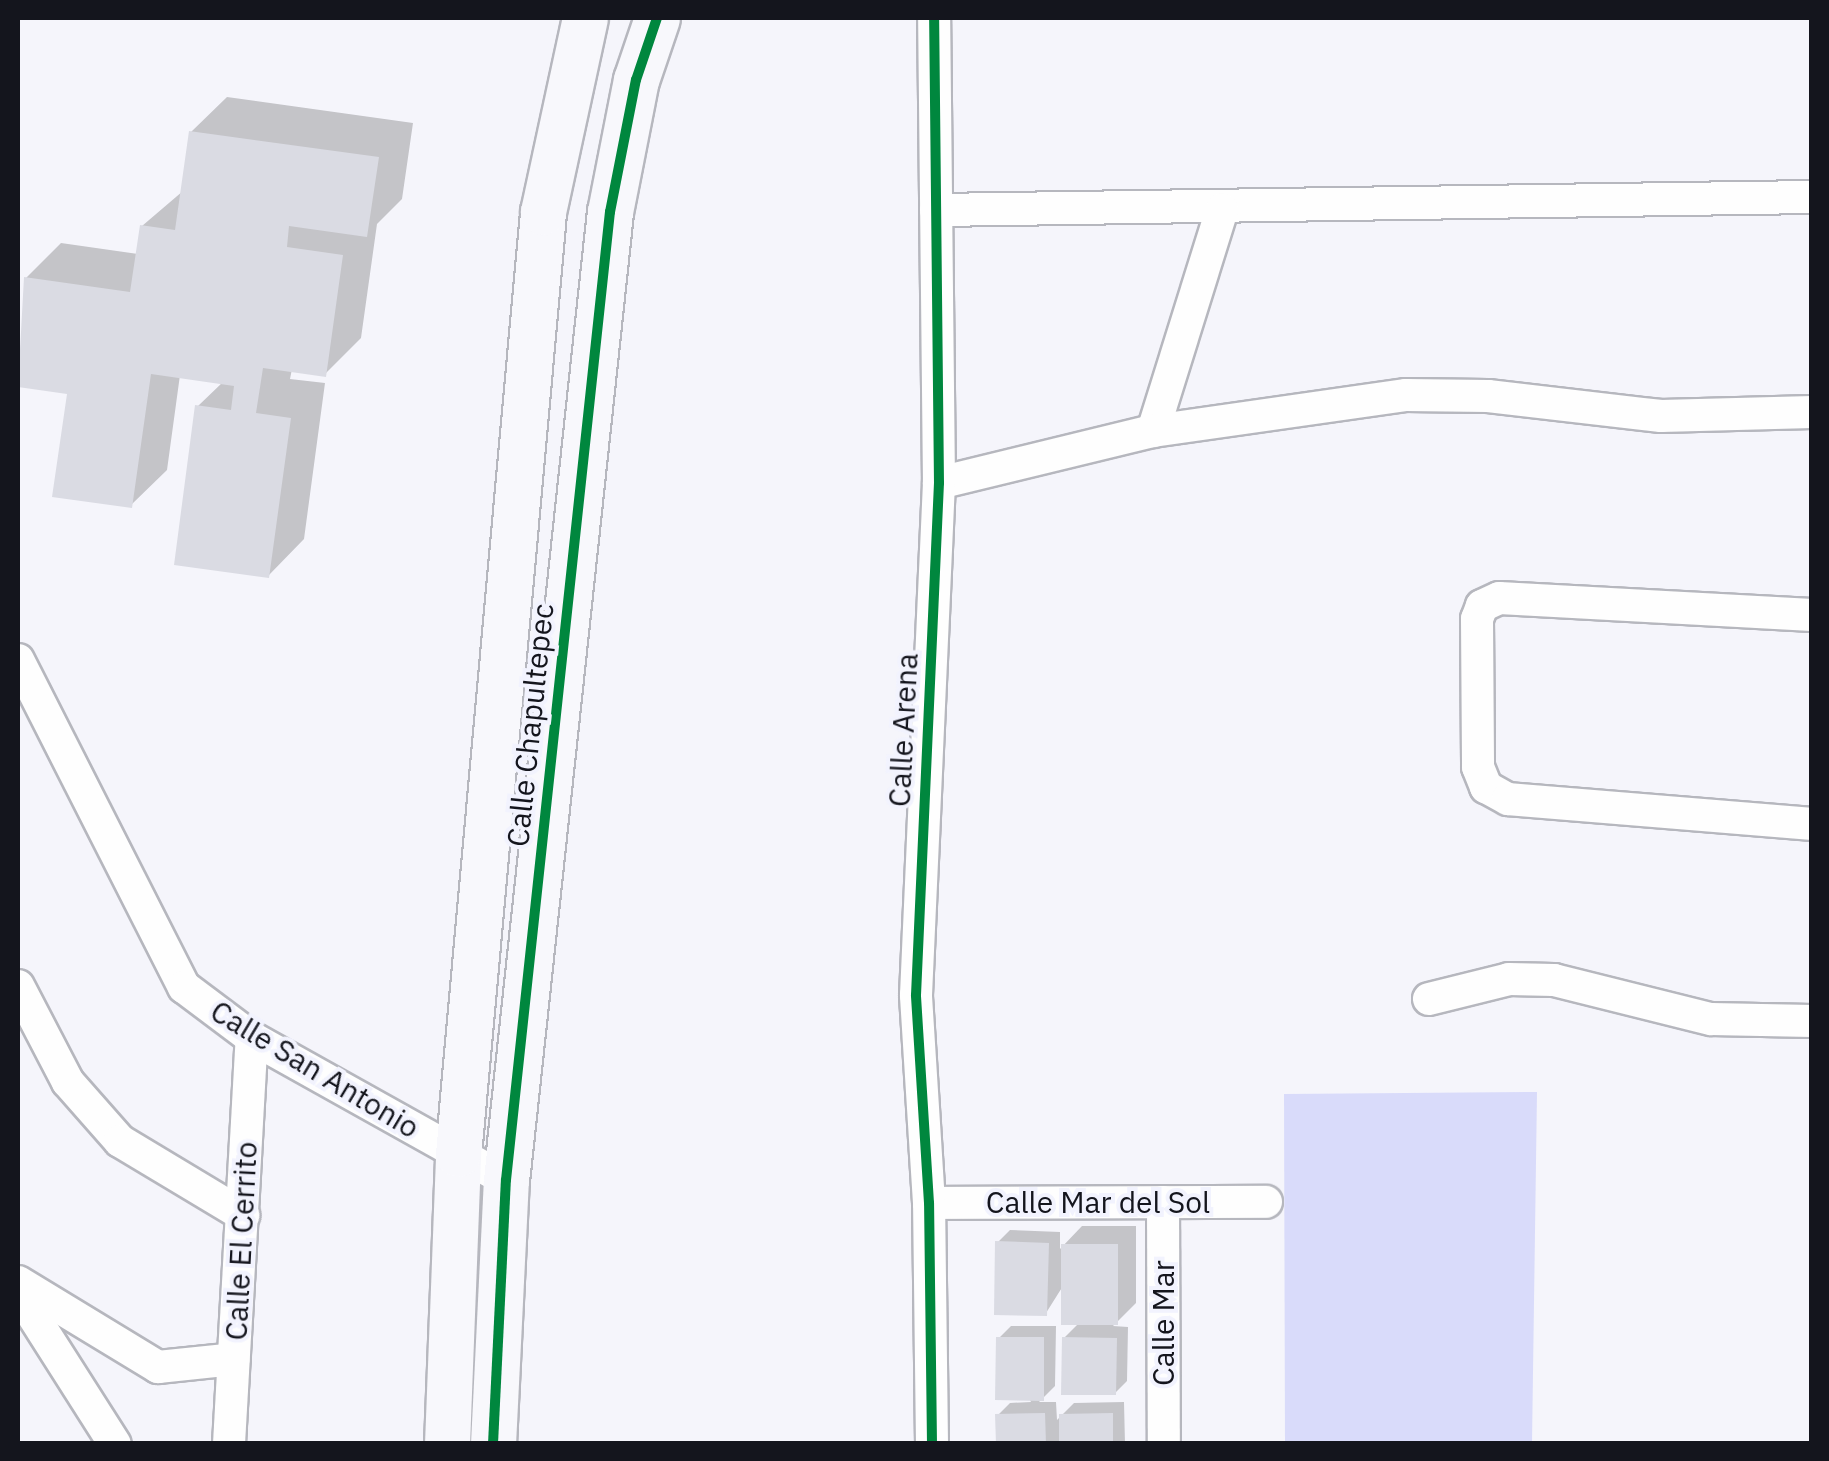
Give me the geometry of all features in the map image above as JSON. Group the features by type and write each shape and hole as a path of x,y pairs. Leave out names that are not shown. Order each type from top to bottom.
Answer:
{"street":[{"name":"Calle Chapultepec","path":"447,1444 458,1154 543,212 585,18"},
{"name":"Calle Chapultepec","path":"493,1444 506,1180 610,212 636,80 657,18"},
{"name":"Calle Arena","path":"932,1444 929,1203 916,995 939,483 934,18"},
{"path":"936,210 1222,209 1812,197"},
{"path":"1153,431 1222,209"},
{"path":"939,483 1153,431 1406,395 1488,396 1661,416 1812,412"},
{"path":"1812,615 1498,598 1482,606 1477,619 1478,767 1486,787 1508,798 1812,824"},
{"name":"Calle San Antonio","path":"18,660 184,987 252,1038 506,1180"},
{"path":"1429,999 1509,979 1554,980 1711,1019 1812,1021"},
{"path":"18,986 68,1082 120,1142 243,1215"},
{"name":"Calle El Cerrito","path":"229,1444 252,1038"},
{"name":"Calle Mar","path":"1163,1202 1164,1444"},
{"name":"Calle Mar del Sol","path":"929,1203 1266,1202"},
{"path":"18,1282 158,1367 234,1359"},
{"path":"18,1292 116,1444"}],"shaded area":[{"path":"1537,1092 1532,1443 1285,1443 1284,1094"}],"building":[{"path":"189,131 379,157 367,237 289,226 287,247 343,255 326,377 263,368 256,413 291,418 269,578 174,565 195,405 231,410 234,386 151,374 132,508 52,497 67,394 18,387 24,277 130,292 140,225 175,230"},
{"path":"995,1241 1049,1243 1047,1316 994,1315"},
{"path":"1061,1244 1118,1244 1118,1325 1061,1325"},
{"path":"996,1337 1044,1337 1044,1401 995,1400"},
{"path":"1062,1337 1117,1338 1116,1395 1061,1395"},
{"path":"1045,1413 1046,1444 996,1444 995,1414"},
{"path":"1113,1413 1113,1444 1059,1444 1059,1414"}],"cycle path":[{"path":"493,1444 506,1180 610,212 636,80 657,18"},
{"path":"932,1444 929,1203 916,995 939,483 934,18"}]}
